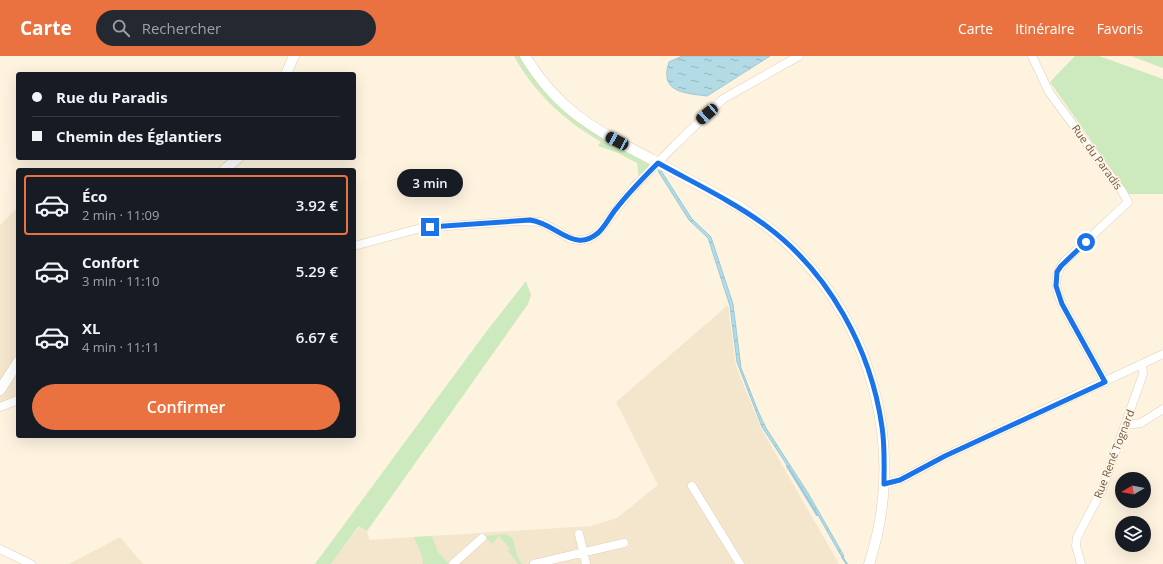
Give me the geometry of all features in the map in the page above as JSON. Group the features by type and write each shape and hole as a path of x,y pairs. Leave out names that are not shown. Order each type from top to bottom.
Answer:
{"street":[{"path":"287,72 294,56"},
{"path":"525,56 547,88 572,112 603,134 740,207 766,226 794,250 828,291 855,336 872,381 882,428 884,484 876,537 868,564"},
{"path":"356,245 421,228 517,221 541,222 571,239 589,239 598,233 633,188 698,121 723,99 799,56"},
{"name":"Rue du Paradis","path":"1032,56 1049,92 1122,191 1128,202 1065,261 1057,272 1056,279 1058,294 1062,304 1105,382"},
{"path":"226,168 236,160"},
{"path":"884,484 900,480 945,456 1163,354"},
{"name":"Rue René Tognard","path":"1081,564 1076,546 1077,537 1080,528 1102,490 1143,374 1142,364"},
{"path":"0,390 16,365"},
{"path":"0,407 16,401"},
{"path":"1126,425 1141,423 1163,409"},
{"path":"692,486 740,564"},
{"path":"579,534 586,564"},
{"path":"453,564 482,538"},
{"path":"534,564 624,543"},
{"path":"0,549 30,564"}],"shaded area":[{"path":"16,209 16,399 0,408 0,225"},
{"path":"728,305 736,366 761,428 839,564 331,564 360,526 367,531 369,540 591,526 617,518 658,485 616,402"},
{"path":"120,537 143,564 69,564"}],"green space":[{"path":"514,56 520,56 532,75 546,92 560,107 576,120 611,143 649,164 648,168 639,178 637,163 618,153 598,146 601,142 575,125 541,94 522,70"},
{"path":"1075,56 1099,56 1163,79 1163,194 1129,194 1050,82"},
{"path":"1131,56 1163,56 1163,68"},
{"path":"526,281 531,295 528,304 367,531 359,526 331,564 315,564 486,332"},
{"path":"506,534 513,539 517,556 522,564 518,564 508,551 510,549 499,536 492,544 485,536"},
{"path":"432,536 438,552 449,564 423,564 422,556 414,537"}],"water":[{"path":"682,56 770,56 707,96 690,94 676,90 671,86 668,80 667,72 669,62"},
{"path":"660,169 692,219 711,237 733,304 741,368 758,411 766,428 808,493 844,556 843,559 806,494 762,427 737,362 730,306 708,238 689,220 658,171"}],"waterway":[{"path":"787,466 817,515"},
{"path":"842,557 847,564"}],"route":[{"path":"430,227 530,220 551,226 571,239 589,239 598,233 633,188 658,163 740,207 781,238 806,263 837,304 855,336 872,381 879,410 885,464 884,484 900,480 945,456 1105,382 1062,304 1056,286 1057,272 1061,266 1086,242"}]}
